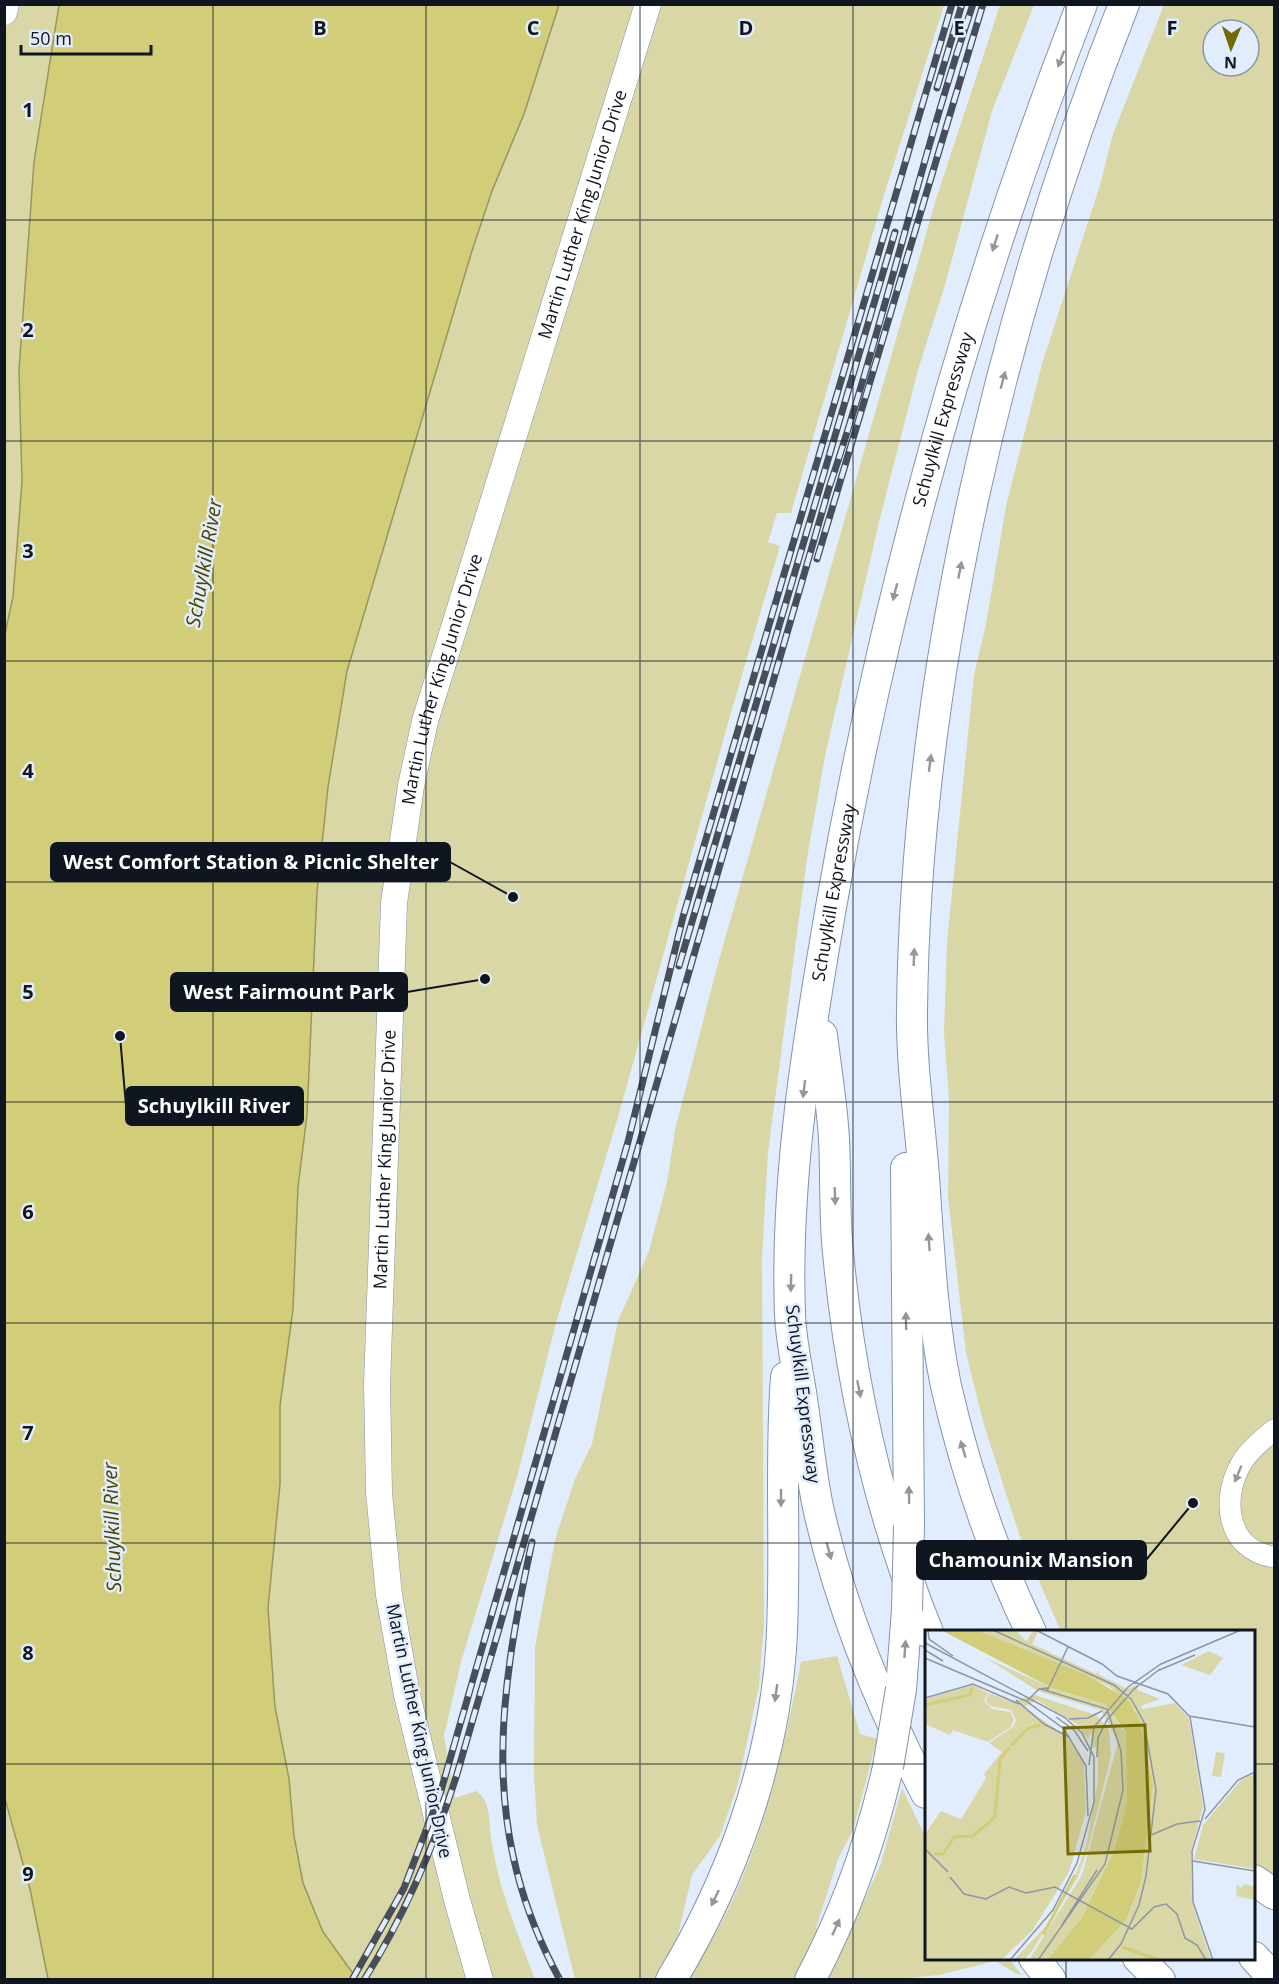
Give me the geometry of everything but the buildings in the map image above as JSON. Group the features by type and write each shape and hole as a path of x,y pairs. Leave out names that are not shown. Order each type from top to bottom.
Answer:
{"highway":[{"name":"Schuylkill Expressway","path":"925,1789 858,1644 829,1552 812,1477 790,1317 796,1166 817,989 862,741 887,626 930,458 996,241 1082,4"},
{"path":"810,1980 842,1915 856,1879 888,1767 901,1689 907,1610 909,1526 905,1238 914,933 925,804 941,679 975,497 1020,316 1074,140 1124,4"},
{"path":"817,989 834,1138 838,1251 852,1354 871,1453 885,1504 927,1630"},
{"path":"912,1015 930,1260 946,1383 961,1445 984,1514 1030,1630"},
{"path":"671,1978 719,1889 749,1808 770,1730 781,1650 781,1440 790,1317"},
{"path":"1255,1881 1275,1894"},
{"path":"1035,1960 1050,1979"},
{"path":"1139,1960 1160,1980"}],"main road":[{"path":"4,12 6,4"},
{"name":"Martin Luther King Junior Drive","path":"480,1980 457,1900 407,1695 389,1595 380,1503 377,1384 394,903 411,786 425,721 648,4"}],"street":[{"path":"1275,1430 1245,1458 1232,1489 1230,1503 1236,1534 1243,1545 1254,1552 1275,1557"}],"shaded area":[{"path":"559,4 944,5 884,195 791,513 777,513 768,542 780,546 618,1117 556,1323 517,1477 461,1662 444,1736 455,1798 476,1791 487,1806 494,1856 503,1892 535,1979 357,1979 323,1932 303,1883 294,1836 289,1779 275,1707 268,1608 280,1484 280,1406 293,1309 298,1187 307,1115 317,892 328,787 347,671 471,254 492,191 524,114"},
{"path":"5,5 59,5 34,162 19,370 22,482 13,597 5,638"},
{"path":"1000,5 1034,5 992,111 945,285 918,370 879,522 825,756 807,858 768,1152 762,1257 764,1625 759,1686 738,1784 720,1836 692,1875 678,1935 659,1971 674,1979 575,1980 537,1825 534,1775 535,1647 555,1540 575,1479 592,1444 618,1321 649,1251 667,1182 675,1130 717,967 936,199"},
{"path":"1164,5 1274,5 1274,1877 1255,1864 1255,1630 1060,1630 1019,1534 984,1425 966,1353 948,1197 949,1099 944,1033 947,942 974,675 986,624 1006,506 1042,364 1100,185 1113,134"},
{"path":"837,1656 860,1734 877,1739 853,1830 838,1859 816,1928 848,1937 881,1863 902,1788 925,1836 925,1960 1010,1960 1022,1975 995,1961 939,1975 888,1980 685,1980 709,1945 729,1907 761,1828 773,1787 801,1662"},
{"path":"4,1799 30,1889 48,1979 5,1979"}],"water":[{"path":"59,5 559,5 524,114 492,191 471,254 347,671 328,787 317,892 307,1115 298,1187 293,1309 280,1406 280,1484 268,1608 275,1707 289,1779 294,1836 303,1883 323,1932 357,1979 48,1979 30,1889 5,1799 4,638 13,597 22,482 19,370 34,162"}],"railway":[{"path":"352,1980 404,1888 440,1794 628,1142 683,917 952,4"},
{"path":"937,88 962,4"},
{"path":"364,1980 393,1931 417,1880 439,1828 457,1774 829,488 867,367 935,125 973,4"},
{"path":"817,559 983,4"},
{"path":"679,966 895,232"},
{"path":"532,1542 511,1656 505,1711 503,1764 507,1818 517,1871 534,1925 560,1980"}],"place":[{"name":"West Comfort Station & Picnic Shelter","path":"513,897"},
{"name":"West Fairmount Park","path":"485,979"},
{"name":"Schuylkill River","path":"120,1036"},
{"name":"Chamounix Mansion","path":"1193,1503"}]}
